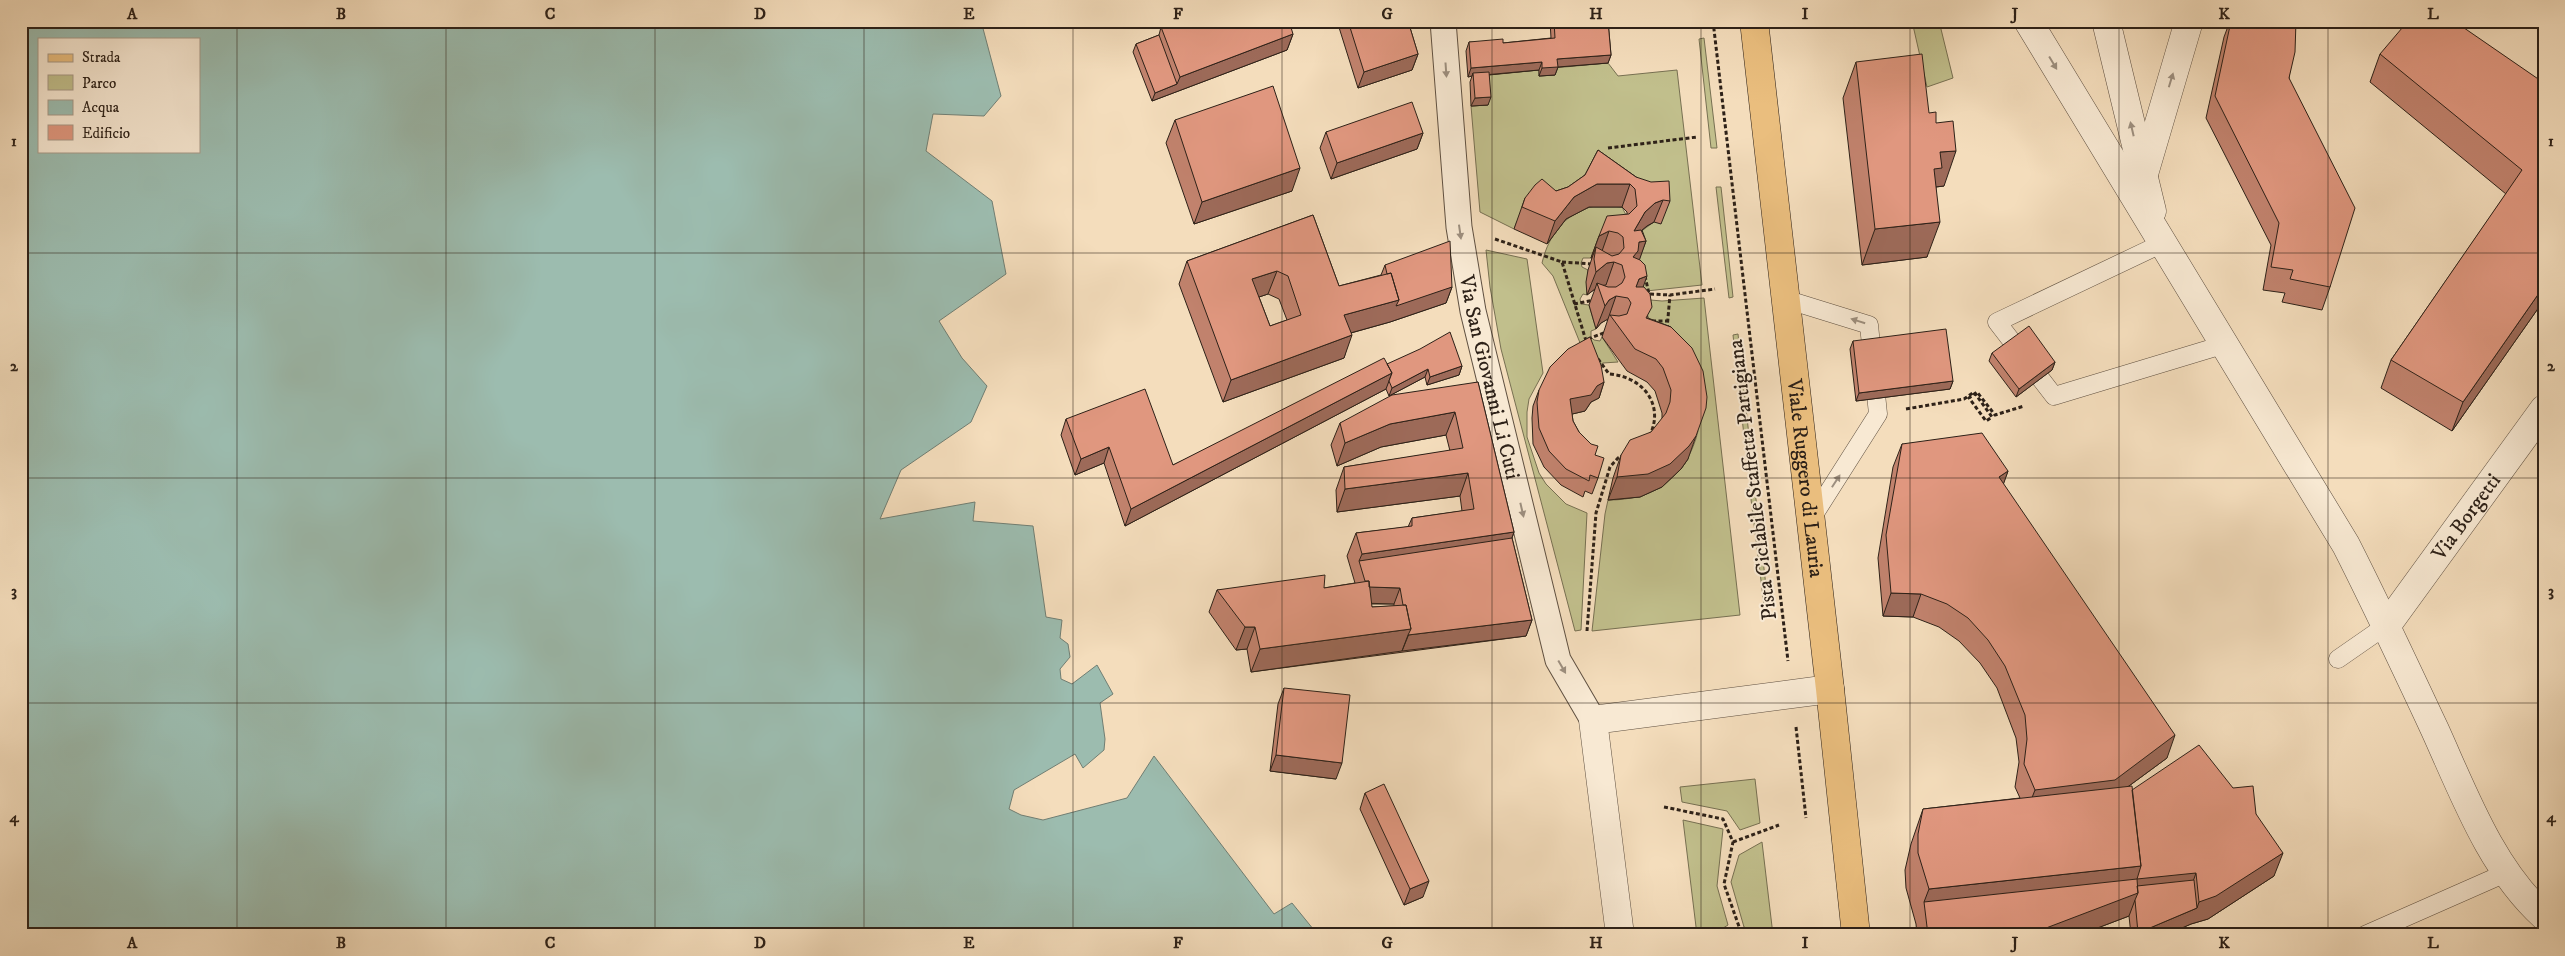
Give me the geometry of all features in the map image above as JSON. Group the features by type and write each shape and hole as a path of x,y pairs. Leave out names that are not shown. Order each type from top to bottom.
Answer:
{"main road":[{"name":"Viale Ruggero di Lauria","path":"1754,21 1856,935"}],"street":[{"name":"Via San Giovanni Li Cuti","path":"1443,21 1459,227 1473,311 1558,660 1593,720"},
{"path":"2028,21 2161,244 2226,344 2346,545 2386,625 2480,826 2508,872 2531,904 2544,916"},
{"path":"2106,21 2143,178 2161,244"},
{"path":"2143,178 2189,21"},
{"name":"Via Borgetti","path":"2386,625 2544,409"},
{"path":"1620,935 1593,720 1830,689"}],"lane":[{"path":"2161,244 1997,322 2054,396 2226,344"},
{"path":"1785,299 1869,324 1878,414 1810,522"},
{"path":"2338,659 2386,625"},
{"path":"2365,935 2508,872"}],"path":[{"name":"Pista Ciclabile Staffetta Partigiana","path":"1713,21 1807,821"},
{"path":"1608,148 1697,137"},
{"path":"1459,227 1562,262 1598,265"},
{"path":"1562,262 1585,340 1590,347"},
{"path":"1644,270 1649,294"},
{"path":"1643,294 1670,295 1715,289"},
{"path":"1666,337 1670,295"},
{"path":"1574,304 1603,298"},
{"path":"1650,321 1669,321"},
{"path":"1585,340 1615,329"},
{"path":"1594,354 1608,374 1620,374 1636,381 1648,392 1655,408 1654,426 1647,441"},
{"path":"1878,414 1964,400 1974,392 1978,398 1992,416 1986,421 1969,398 1973,395 1977,392 1995,415"},
{"path":"1558,660 1579,648 1586,639 1596,513 1610,467 1618,458 1634,453"},
{"path":"1664,807 1723,819 1734,842 1724,884 1743,934"},
{"path":"1734,842 1779,825"},
{"path":"1728,935 1740,929"}],"green space":[{"path":"1912,21 1939,21 1953,78 1927,87"},
{"path":"1704,38 1717,148 1711,148 1699,39"},
{"path":"1608,63 1618,76 1677,70 1702,285 1637,292 1636,235 1654,222 1608,184 1517,221 1514,229 1480,212 1471,106 1487,105 1486,75 1539,70 1539,76 1554,75 1554,68"},
{"path":"1716,187 1721,187 1733,297 1729,298"},
{"path":"1601,205 1622,207 1628,219 1599,239 1591,258 1583,258 1581,263 1582,267 1588,270 1587,295 1583,294 1580,299 1581,304 1589,305 1596,329 1591,331 1591,337 1594,340 1600,341 1602,337 1618,362 1603,363 1591,370 1553,276 1542,263 1550,242 1562,224 1570,217 1589,207"},
{"path":"1486,250 1527,259 1543,373 1529,399 1527,437 1539,473 1546,484 1566,504 1587,513 1581,630 1575,631 1501,349 1490,287"},
{"path":"1704,298 1740,615 1592,631 1608,500 1640,496 1666,482 1686,460 1698,431 1655,346 1639,299 1662,301"},
{"path":"1738,334 1750,445 1745,445 1733,335"},
{"path":"1754,482 1769,612 1765,613 1749,483"},
{"path":"1755,779 1760,823 1740,830 1727,811 1682,802 1680,787"},
{"path":"1683,820 1723,829 1717,886 1728,925 1712,935 1697,935"},
{"path":"1762,842 1773,935 1764,935 1744,927 1731,882 1739,855"}],"water":[{"path":"21,21 981,21 1001,96 984,116 933,114 926,151 992,201 1006,274 939,321 962,358 987,386 971,422 901,470 880,519 975,502 973,521 1033,526 1046,617 1062,620 1060,638 1068,644 1070,657 1060,669 1061,679 1072,684 1097,665 1113,694 1100,703 1105,739 1104,750 1083,768 1075,754 1014,790 1009,809 1021,815 1043,820 1127,798 1154,756 1274,914 1292,903 1318,935 21,935"}],"building":[{"path":"1178,21 1289,21 1293,34 1180,77 1161,27"},
{"path":"1348,21 1408,21 1418,54 1364,72"},
{"path":"1554,21 1608,21 1611,55 1557,59 1558,67 1542,68 1542,62 1471,68 1469,42 1503,39 1503,43 1555,38"},
{"path":"2231,21 2296,21 2295,52 2289,78 2355,208 2330,287 2290,279 2293,270 2271,267 2279,223 2215,96"},
{"path":"2408,21 2454,21 2544,83 2544,286 2463,402 2391,360 2522,170 2380,54"},
{"path":"1159,35 1177,84 1155,93 1136,44"},
{"path":"1922,54 1929,113 1936,112 1936,123 1953,121 1956,151 1940,152 1942,168 1934,169 1940,222 1875,229 1856,62"},
{"path":"1489,72 1491,97 1475,98 1473,73"},
{"path":"1273,86 1300,168 1202,202 1175,120"},
{"path":"1412,102 1423,133 1337,163 1326,132"},
{"path":"1598,150 1636,177 1651,182 1669,181 1670,201 1663,200 1655,203 1645,212 1634,231 1641,230 1646,241 1639,242 1638,251 1633,257 1645,265 1647,276 1639,279 1636,287 1644,287 1650,294 1652,307 1646,318 1671,327 1692,348 1703,371 1707,397 1706,408 1696,436 1689,446 1670,464 1648,474 1617,477 1621,455 1630,440 1651,432 1666,413 1670,402 1671,390 1663,368 1656,359 1635,349 1610,315 1619,316 1627,314 1631,303 1628,298 1616,296 1609,300 1605,306 1597,283 1608,287 1616,287 1622,283 1625,277 1622,265 1614,262 1607,263 1596,272 1594,259 1596,247 1612,256 1619,254 1624,248 1623,237 1618,233 1609,231 1599,236 1607,216 1629,214 1637,206 1635,189 1630,184 1597,184 1574,197 1555,221 1522,207 1525,198 1542,179 1556,191 1568,187 1585,175"},
{"path":"1313,215 1339,286 1391,273 1399,300 1344,315 1352,335 1231,380 1187,261","holes":["1277,271 1288,276 1301,315 1270,326 1252,279"]},
{"path":"1450,241 1452,287 1396,306 1399,300 1391,273 1387,274 1385,265"},
{"path":"2029,326 2055,362 2019,389 1992,353"},
{"path":"1946,329 1953,381 1859,393 1853,341"},
{"path":"1450,332 1462,366 1430,377 1428,369 1392,388 1389,381 1392,373 1387,364 1420,349"},
{"path":"1590,337 1601,365 1604,382 1597,386 1591,395 1570,399 1573,421 1579,432 1591,444 1598,446 1595,455 1604,458 1598,478 1590,475 1589,481 1566,469 1549,451 1539,428 1537,402 1539,390 1550,367 1568,349"},
{"path":"1384,358 1392,373 1131,509 1109,447 1081,459 1066,419 1145,389 1173,465"},
{"path":"1478,382 1514,532 1362,554 1356,533 1412,526 1412,518 1474,509 1468,473 1345,489 1344,467 1463,448 1455,412 1390,424 1345,443 1340,423 1392,395"},
{"path":"1982,433 2008,471 1999,477 2175,735 2115,780 2035,790 2024,764 2027,739 2025,715 2005,666 1988,640 1968,618 1947,604 1921,594 1891,593 1886,535 1902,444"},
{"path":"1512,538 1532,620 1408,635 1411,629 1406,605 1403,605 1400,588 1369,587 1369,581 1365,581 1359,561"},
{"path":"1325,575 1324,588 1369,581 1372,607 1406,605 1411,629 1260,649 1255,627 1245,627 1217,590"},
{"path":"1284,688 1350,695 1342,763 1276,755"},
{"path":"2199,745 2233,788 2253,786 2256,814 2283,853 2216,896 2199,902 2196,873 2137,879 2141,866 2132,790"},
{"path":"1384,784 1429,881 1410,889 1365,793"},
{"path":"2132,786 2141,866 1929,889 1918,853 1918,834 1923,809"},
{"path":"2137,879 2138,893 2033,933 2025,935 1928,935 1924,902"},
{"path":"2194,880 2197,908 2138,933 2135,900 2138,893 2137,886"}]}
